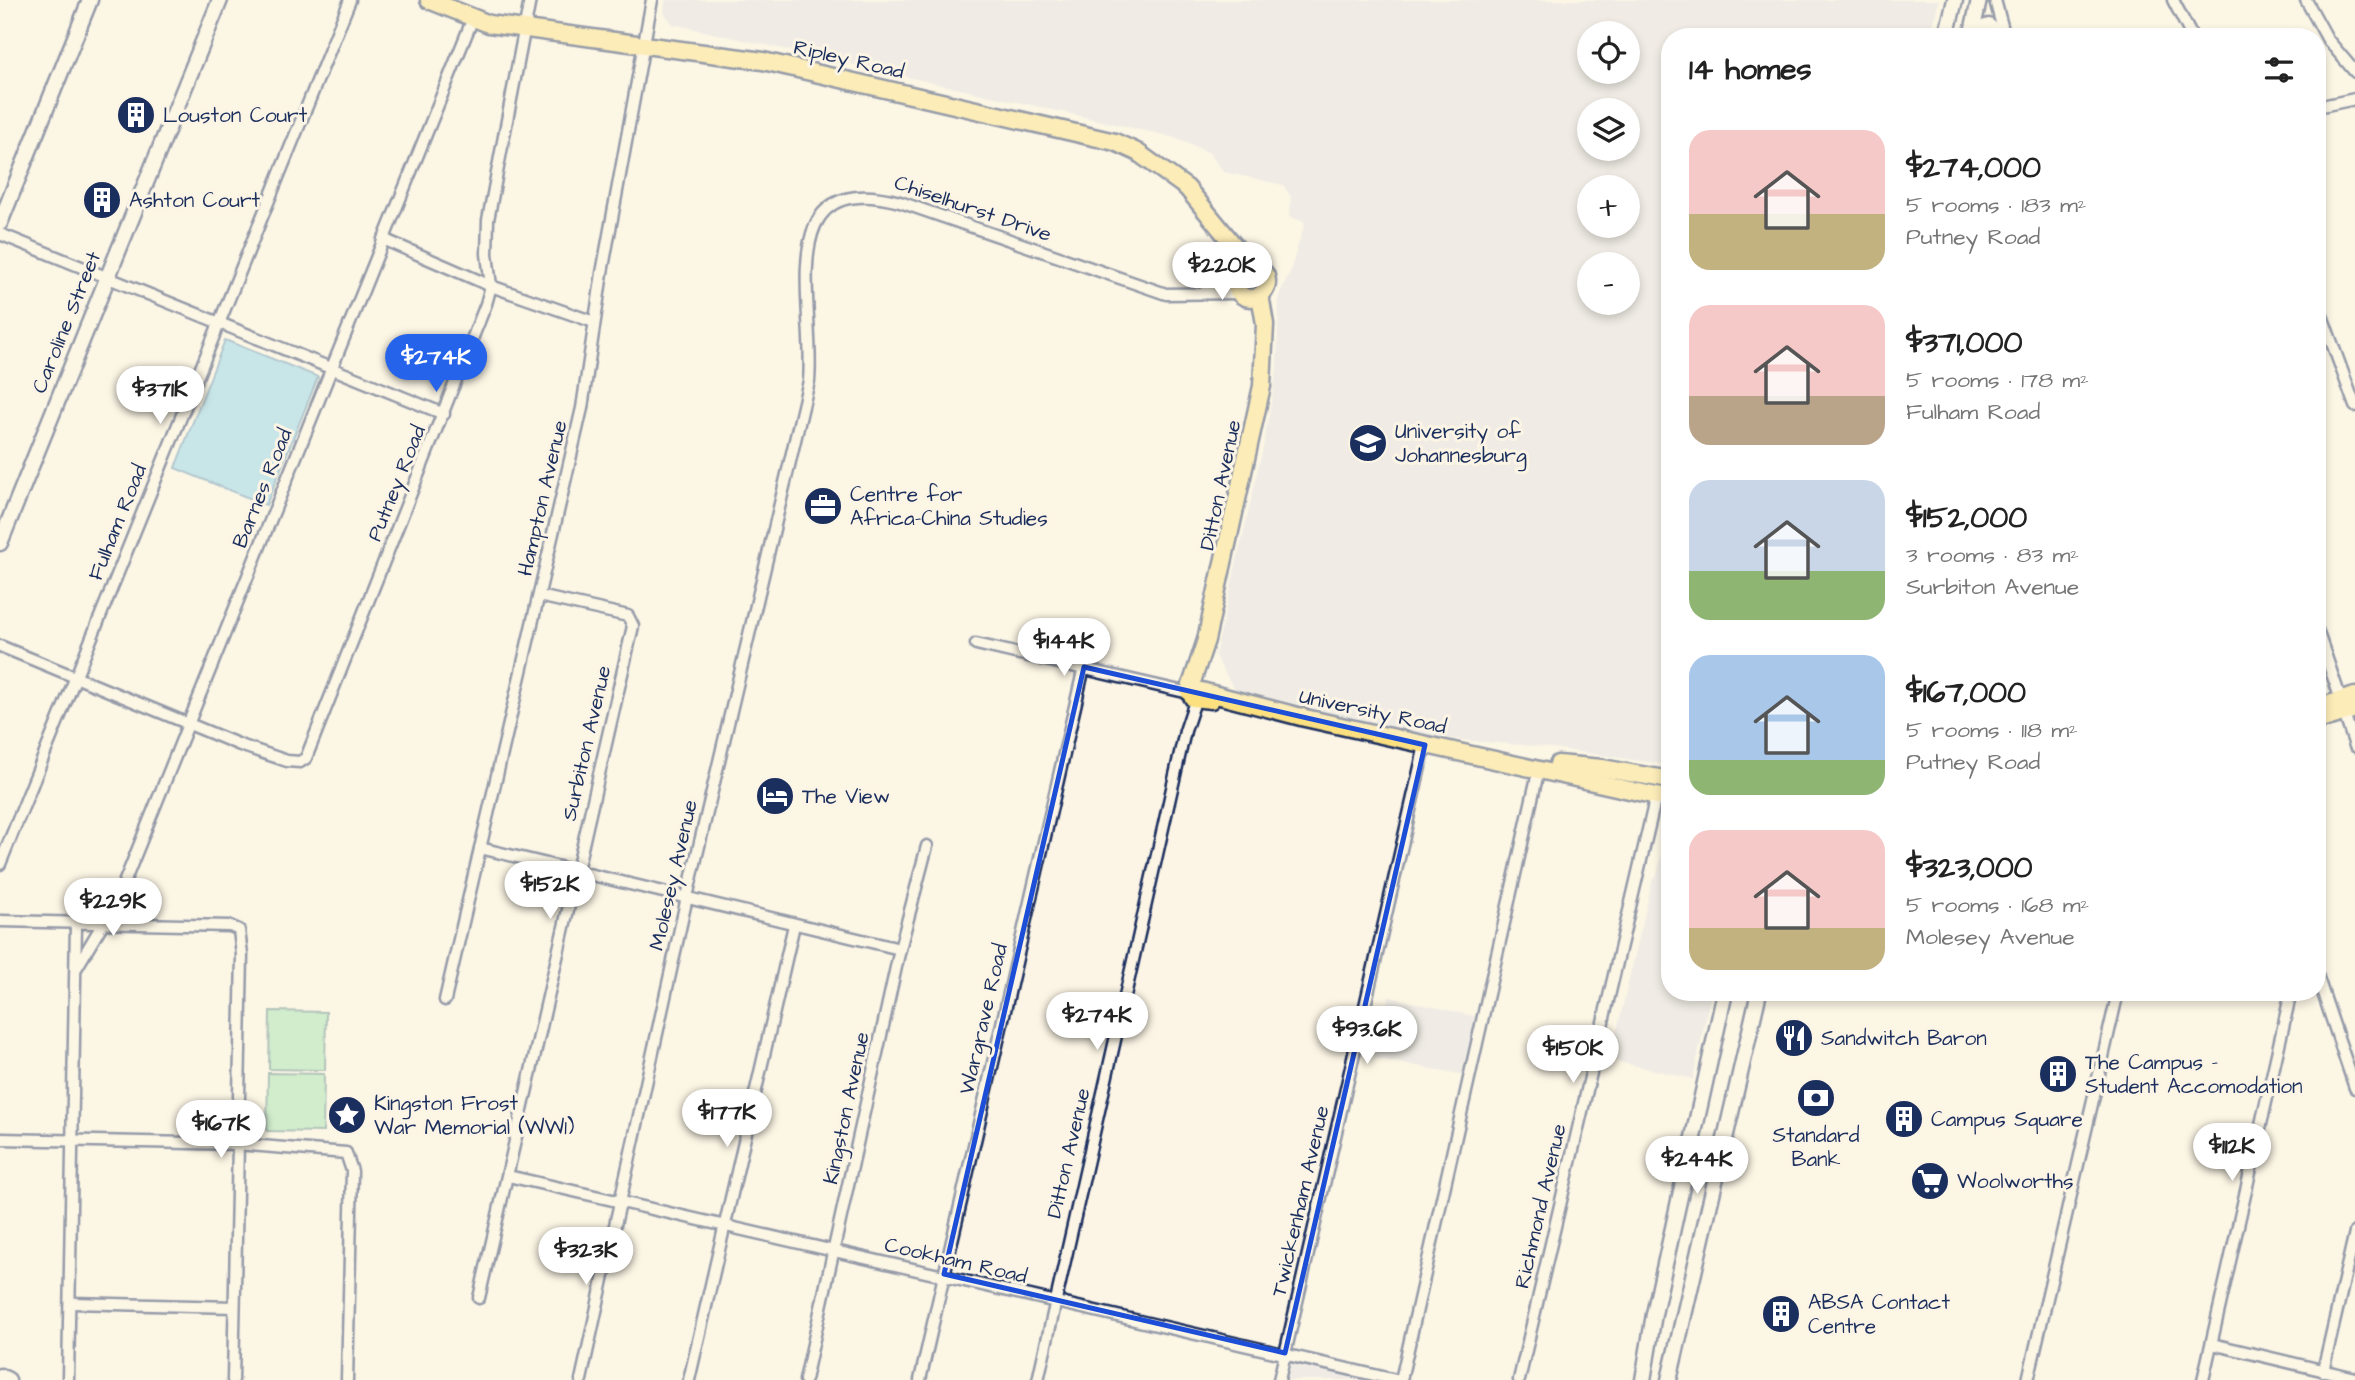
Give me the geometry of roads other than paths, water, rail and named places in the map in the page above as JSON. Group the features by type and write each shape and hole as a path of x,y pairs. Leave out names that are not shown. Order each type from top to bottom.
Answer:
{"main road":[{"path":"0,223 90,0"},
{"name":"Caroline Street","path":"0,543 220,0"},
{"name":"Ripley Road","path":"429,0 489,24 763,61 1115,142 1137,152 1187,188 1225,234 1245,284"},
{"path":"1948,28 1955,0"},
{"path":"1972,28 1979,0"},
{"name":"Ditton Avenue","path":"1195,692 1259,400 1265,324 1245,284"},
{"name":"University Road","path":"1195,692 1661,797"},
{"path":"2326,707 2349,704"},
{"path":"2326,716 2349,704"},
{"name":"University Road","path":"1499,760 1602,768 1661,778"},
{"path":"1643,1380 1654,1314 1723,1001"},
{"path":"1670,1380 1757,1001"},
{"path":"0,1376 8,1380"}],"street":[{"name":"Fulham Road","path":"0,863 350,0"},
{"name":"Putney Road","path":"188,722 240,745 296,762 303,761 310,752 444,414 491,286 487,254 488,220 527,28 530,0"},
{"name":"Hampton Avenue","path":"445,1000 582,408 592,353 594,322 652,0"},
{"path":"1995,0 2003,28"},
{"path":"2173,0 2187,28"},
{"path":"2306,0 2321,28"},
{"name":"Barnes Road","path":"76,967 118,898 473,18"},
{"path":"2326,36 2355,72"},
{"path":"2326,105 2355,99"},
{"name":"Chiselhurst Drive","path":"808,381 811,357 809,239 821,214 835,202 852,195 867,194 900,202 1166,294 1198,295 1245,284"},
{"path":"0,234 444,414"},
{"path":"383,239 491,286 594,322"},
{"path":"2326,327 2355,407"},
{"name":"Molesey Avenue","path":"581,1380 687,897 808,381"},
{"name":"Surbiton Avenue","path":"479,1298 633,623 628,616 539,596"},
{"name":"University Road","path":"976,644 1195,692"},
{"path":"0,646 188,722"},
{"path":"2326,651 2349,704 2355,746"},
{"name":"Wargrave Road","path":"920,1380 1084,667"},
{"name":"Ditton Avenue","path":"1038,1380 1195,692"},
{"name":"Twickenham Avenue","path":"1279,1380 1425,745"},
{"path":"1398,1380 1539,768"},
{"name":"Richmond Avenue","path":"1519,1380 1661,805"},
{"name":"Kingston Avenue","path":"806,1380 900,949 927,846"},
{"path":"480,848 900,949"},
{"path":"0,921 230,926 239,930 242,939 233,1380"},
{"path":"68,1380 75,1141 76,924"},
{"path":"689,1380 794,925"},
{"path":"2028,1380 2116,1001"},
{"path":"2203,1380 2289,1001"},
{"path":"2326,1001 2355,1087"},
{"path":"0,1139 237,1144 341,1151 350,1157 352,1171 347,1380"},
{"name":"Cookham Road","path":"508,1176 1398,1380"},
{"path":"2323,1371 2355,1232"},
{"path":"71,1303 234,1307"},
{"path":"2212,1344 2355,1378"}],"water":[{"path":"225,340 318,377 266,505 175,468"}],"place":[{"name":"Louston Court","path":"136,115"},
{"name":"Ashton Court","path":"102,200"},
{"name":"University of Johannesburg","path":"1368,443"},
{"name":"Centre for Africa-China Studies","path":"823,506"},
{"name":"The View","path":"775,796"},
{"name":"Sandwitch Baron","path":"1794,1038"},
{"name":"The Campus - Student Accomodation","path":"2058,1074"},
{"name":"Standard Bank","path":"1816,1098"},
{"name":"Kingston Frost War Memorial (WW1)","path":"347,1115"},
{"name":"Campus Square","path":"1904,1119"},
{"name":"Woolworths","path":"1930,1181"},
{"name":"ABSA Contact Centre","path":"1781,1314"}]}
